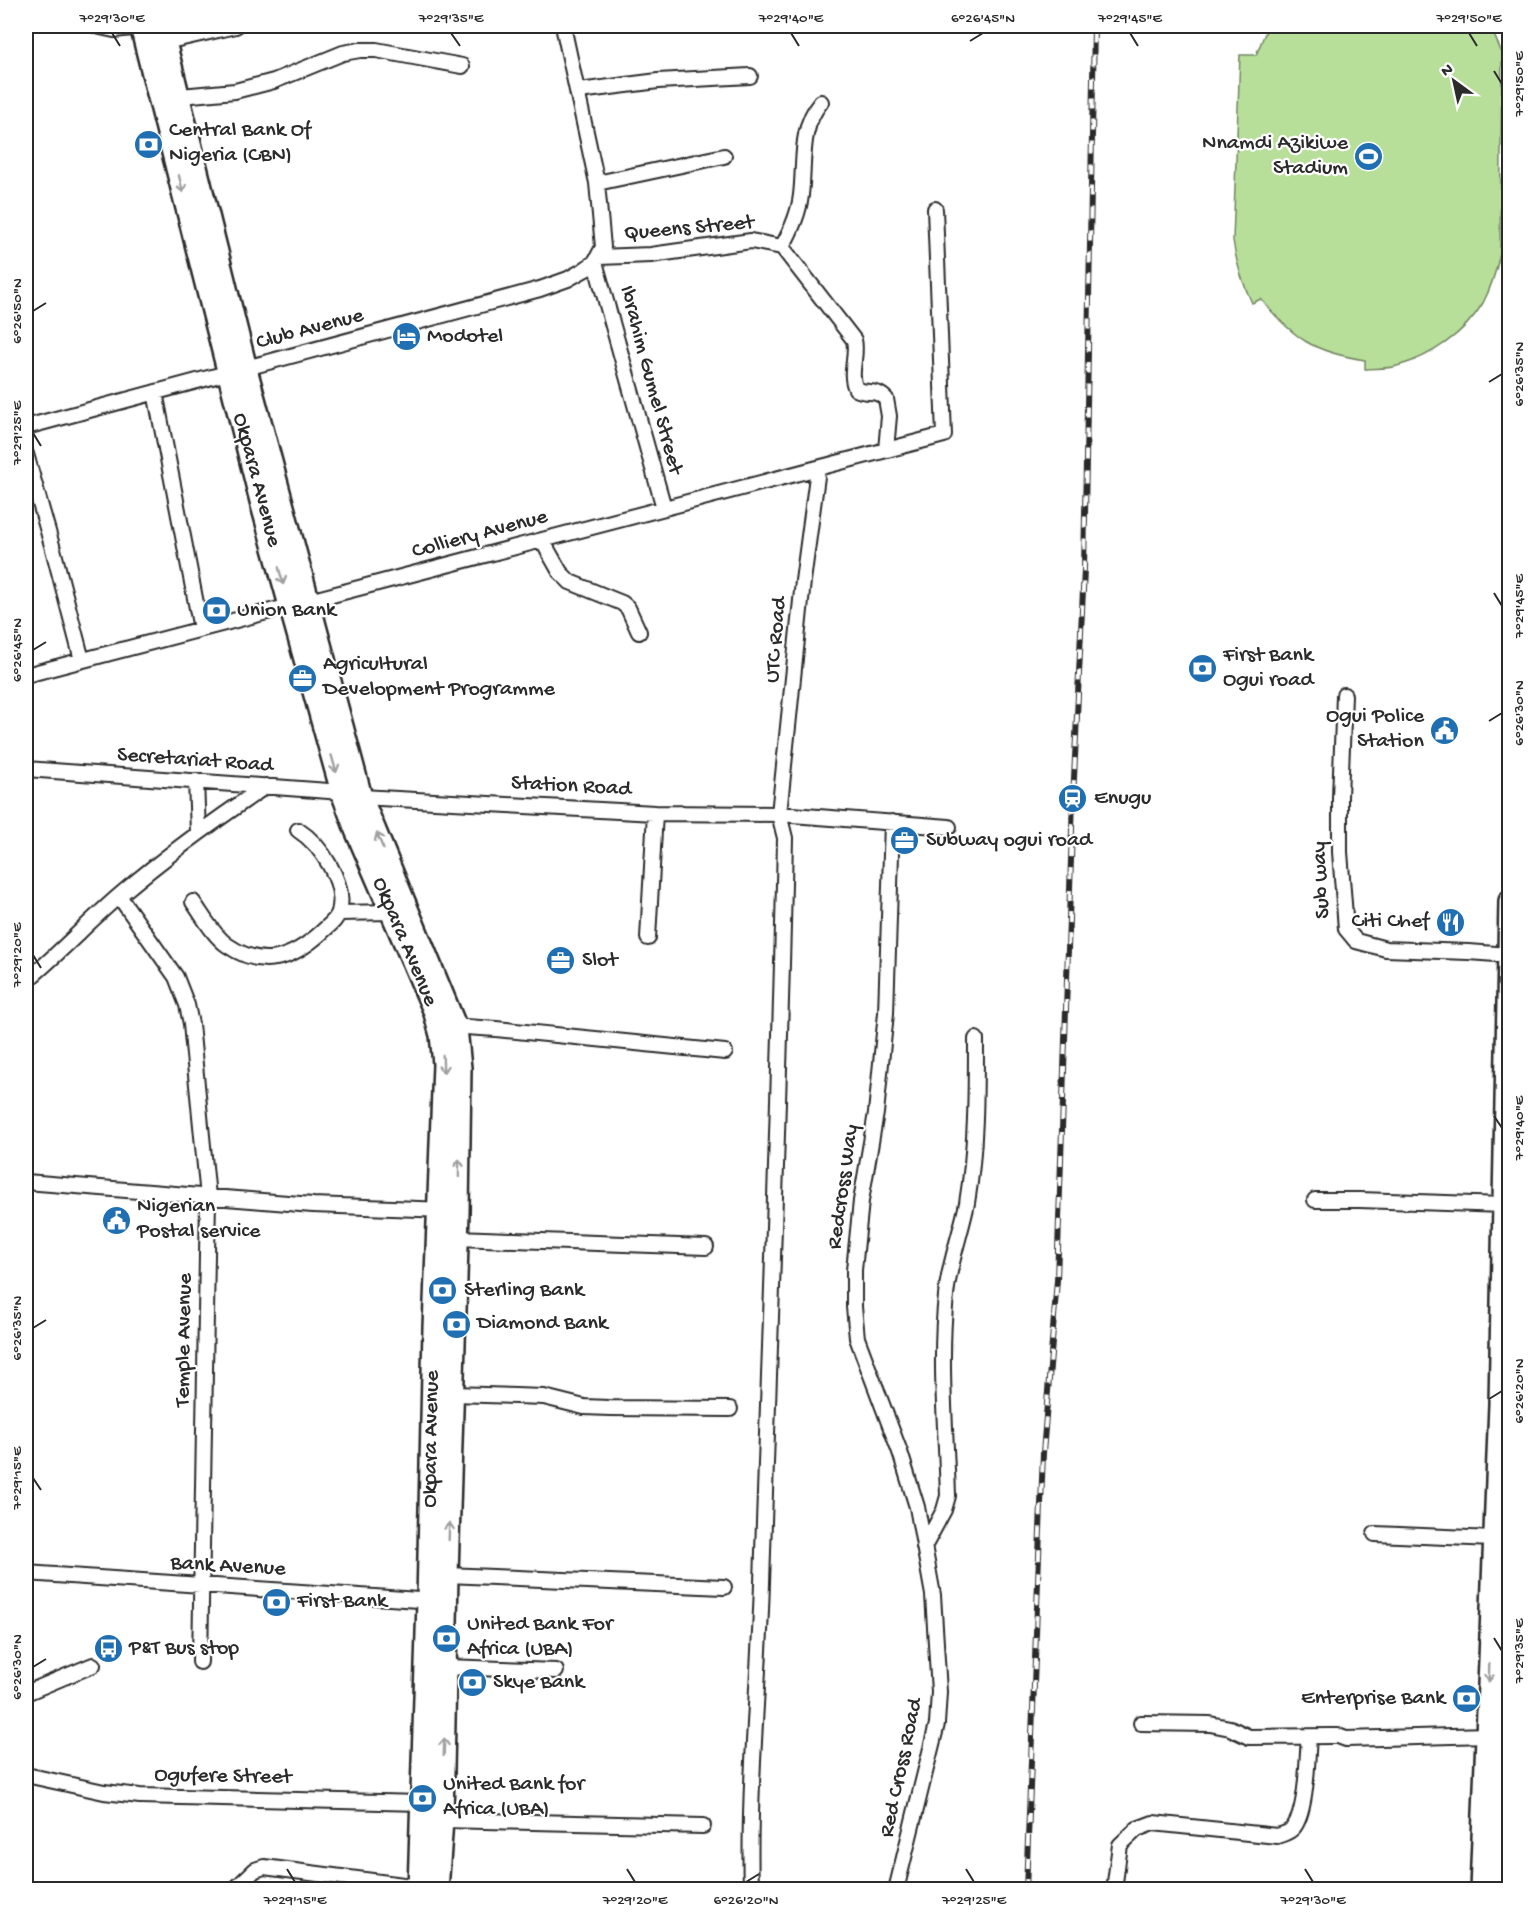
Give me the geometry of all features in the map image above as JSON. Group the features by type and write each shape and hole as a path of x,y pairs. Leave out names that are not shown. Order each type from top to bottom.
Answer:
{"main road":[{"name":"Okpara Avenue","path":"152,30 237,371 351,794 392,912 447,1025"},
{"name":"Okpara Avenue","path":"351,794 447,1025 460,1068 449,1210 437,1601 422,1803 425,1889"},
{"path":"1497,1890 1499,1737 1494,1539 1508,1099 1509,901"},
{"name":"Okpara Avenue","path":"425,1889 442,1820 446,1667 437,1601 447,1575 453,1394 444,1329 457,1238 449,1210"},
{"path":"1481,1890 1499,1737 1509,1608 1509,1563"}],"street":[{"path":"96,26 114,30 236,26"},
{"name":"Ibrahim Gumel Street","path":"563,26 579,91 597,183 603,240 597,259 664,508"},
{"path":"168,98 235,91 274,81 343,53 360,50 376,50 462,66"},
{"path":"579,91 658,81 750,76"},
{"name":"Queens Street","path":"782,247 793,224 801,198 807,128 812,112 821,102"},
{"path":"597,183 724,156"},
{"name":"Colliery Avenue","path":"26,675 944,435 935,209"},
{"name":"Queens Street","path":"597,259 651,255 751,241 782,247 854,340 852,377 856,389 864,392 874,391 886,399 890,416 886,450"},
{"name":"Club Avenue","path":"26,428 540,289 568,279 597,259"},
{"path":"154,392 201,629"},
{"path":"26,454 82,660"},
{"name":"UTC Road","path":"751,1890 749,1833 762,1591 781,1000 785,838 779,814 803,580 818,469"},
{"path":"542,540 564,578 622,603 628,608 639,632"},
{"name":"Sub way","path":"1344,695 1340,797 1341,852 1346,929 1349,935 1365,945 1386,950 1509,955"},
{"name":"Secretariat Road","path":"26,769 351,794"},
{"path":"196,781 198,832"},
{"path":"26,981 119,896 198,832 266,786"},
{"name":"Station Road","path":"351,794 655,813 779,814 949,827"},
{"path":"648,938 655,813"},
{"name":"Redcross Way","path":"892,822 886,1013 877,1103 861,1201 854,1270 855,1307 857,1338 900,1452 917,1507 924,1547"},
{"path":"194,902 225,943 239,952 268,961 280,958 315,938 339,913 339,891 320,850 309,837 298,830"},
{"name":"Temple Avenue","path":"119,896 176,976 192,1024 208,1197 201,1662"},
{"path":"339,913 392,912"},
{"path":"447,1025 725,1052"},
{"path":"924,1547 944,1510 948,1496 942,1376 946,1298 950,1265 967,1200 975,1131 976,1039"},
{"path":"26,1183 314,1205 449,1210"},
{"path":"1315,1200 1503,1205"},
{"path":"457,1238 706,1247"},
{"path":"453,1394 544,1398 584,1407 730,1409"},
{"path":"1375,1534 1494,1539"},
{"name":"Red Cross Road","path":"896,1890 939,1708 939,1663 933,1595 924,1547"},
{"name":"Bank Avenue","path":"26,1573 437,1601"},
{"path":"447,1575 724,1587"},
{"path":"26,1693 93,1665"},
{"path":"446,1667 556,1671"},
{"path":"1141,1723 1210,1724 1230,1728 1249,1737 1338,1736 1346,1739 1499,1737"},
{"path":"1114,1890 1120,1845 1137,1829 1152,1823 1277,1836 1289,1832 1295,1827 1305,1794 1309,1737"},
{"name":"Ogufere Street","path":"26,1775 104,1792 140,1796 422,1803"},
{"path":"442,1820 703,1826"},
{"path":"234,1890 255,1870 264,1867 425,1889"}],"green space":[{"name":"Nnamdi Azikiwe Stadium","path":"1268,26 1490,26 1502,53 1500,254 1488,291 1476,314 1457,334 1422,357 1393,367 1365,369 1365,360 1331,353 1306,342 1284,324 1261,299 1252,303 1245,288 1233,240 1240,55 1256,55"}],"railway":[{"path":"1026,1890 1043,1453 1057,1280 1073,799 1084,569 1094,26"}],"place":[{"name":"Central Bank Of Nigeria (CBN)","path":"148,144"},
{"name":"Nnamdi Azikiwe Stadium","path":"1369,157"},
{"name":"Modotel","path":"406,337"},
{"name":"Union Bank","path":"216,611"},
{"name":"First Bank Ogui road","path":"1202,669"},
{"name":"Agricultural Development Programme","path":"302,678"},
{"name":"Ogui Police Station","path":"1445,730"},
{"name":"Enugu","path":"1073,799"},
{"name":"Subway ogui road","path":"905,841"},
{"name":"Citi Chef","path":"1450,922"},
{"name":"Slot","path":"561,961"},
{"name":"Nigerian Postal service","path":"116,1220"},
{"name":"Sterling Bank","path":"443,1291"},
{"name":"Diamond Bank","path":"456,1324"},
{"name":"First Bank","path":"276,1602"},
{"name":"United Bank For Africa (UBA)","path":"446,1638"},
{"name":"P&T Bus stop","path":"108,1649"},
{"name":"Skye Bank","path":"472,1683"},
{"name":"Enterprise Bank","path":"1466,1699"},
{"name":"United Bank for Africa (UBA)","path":"422,1798"}]}
